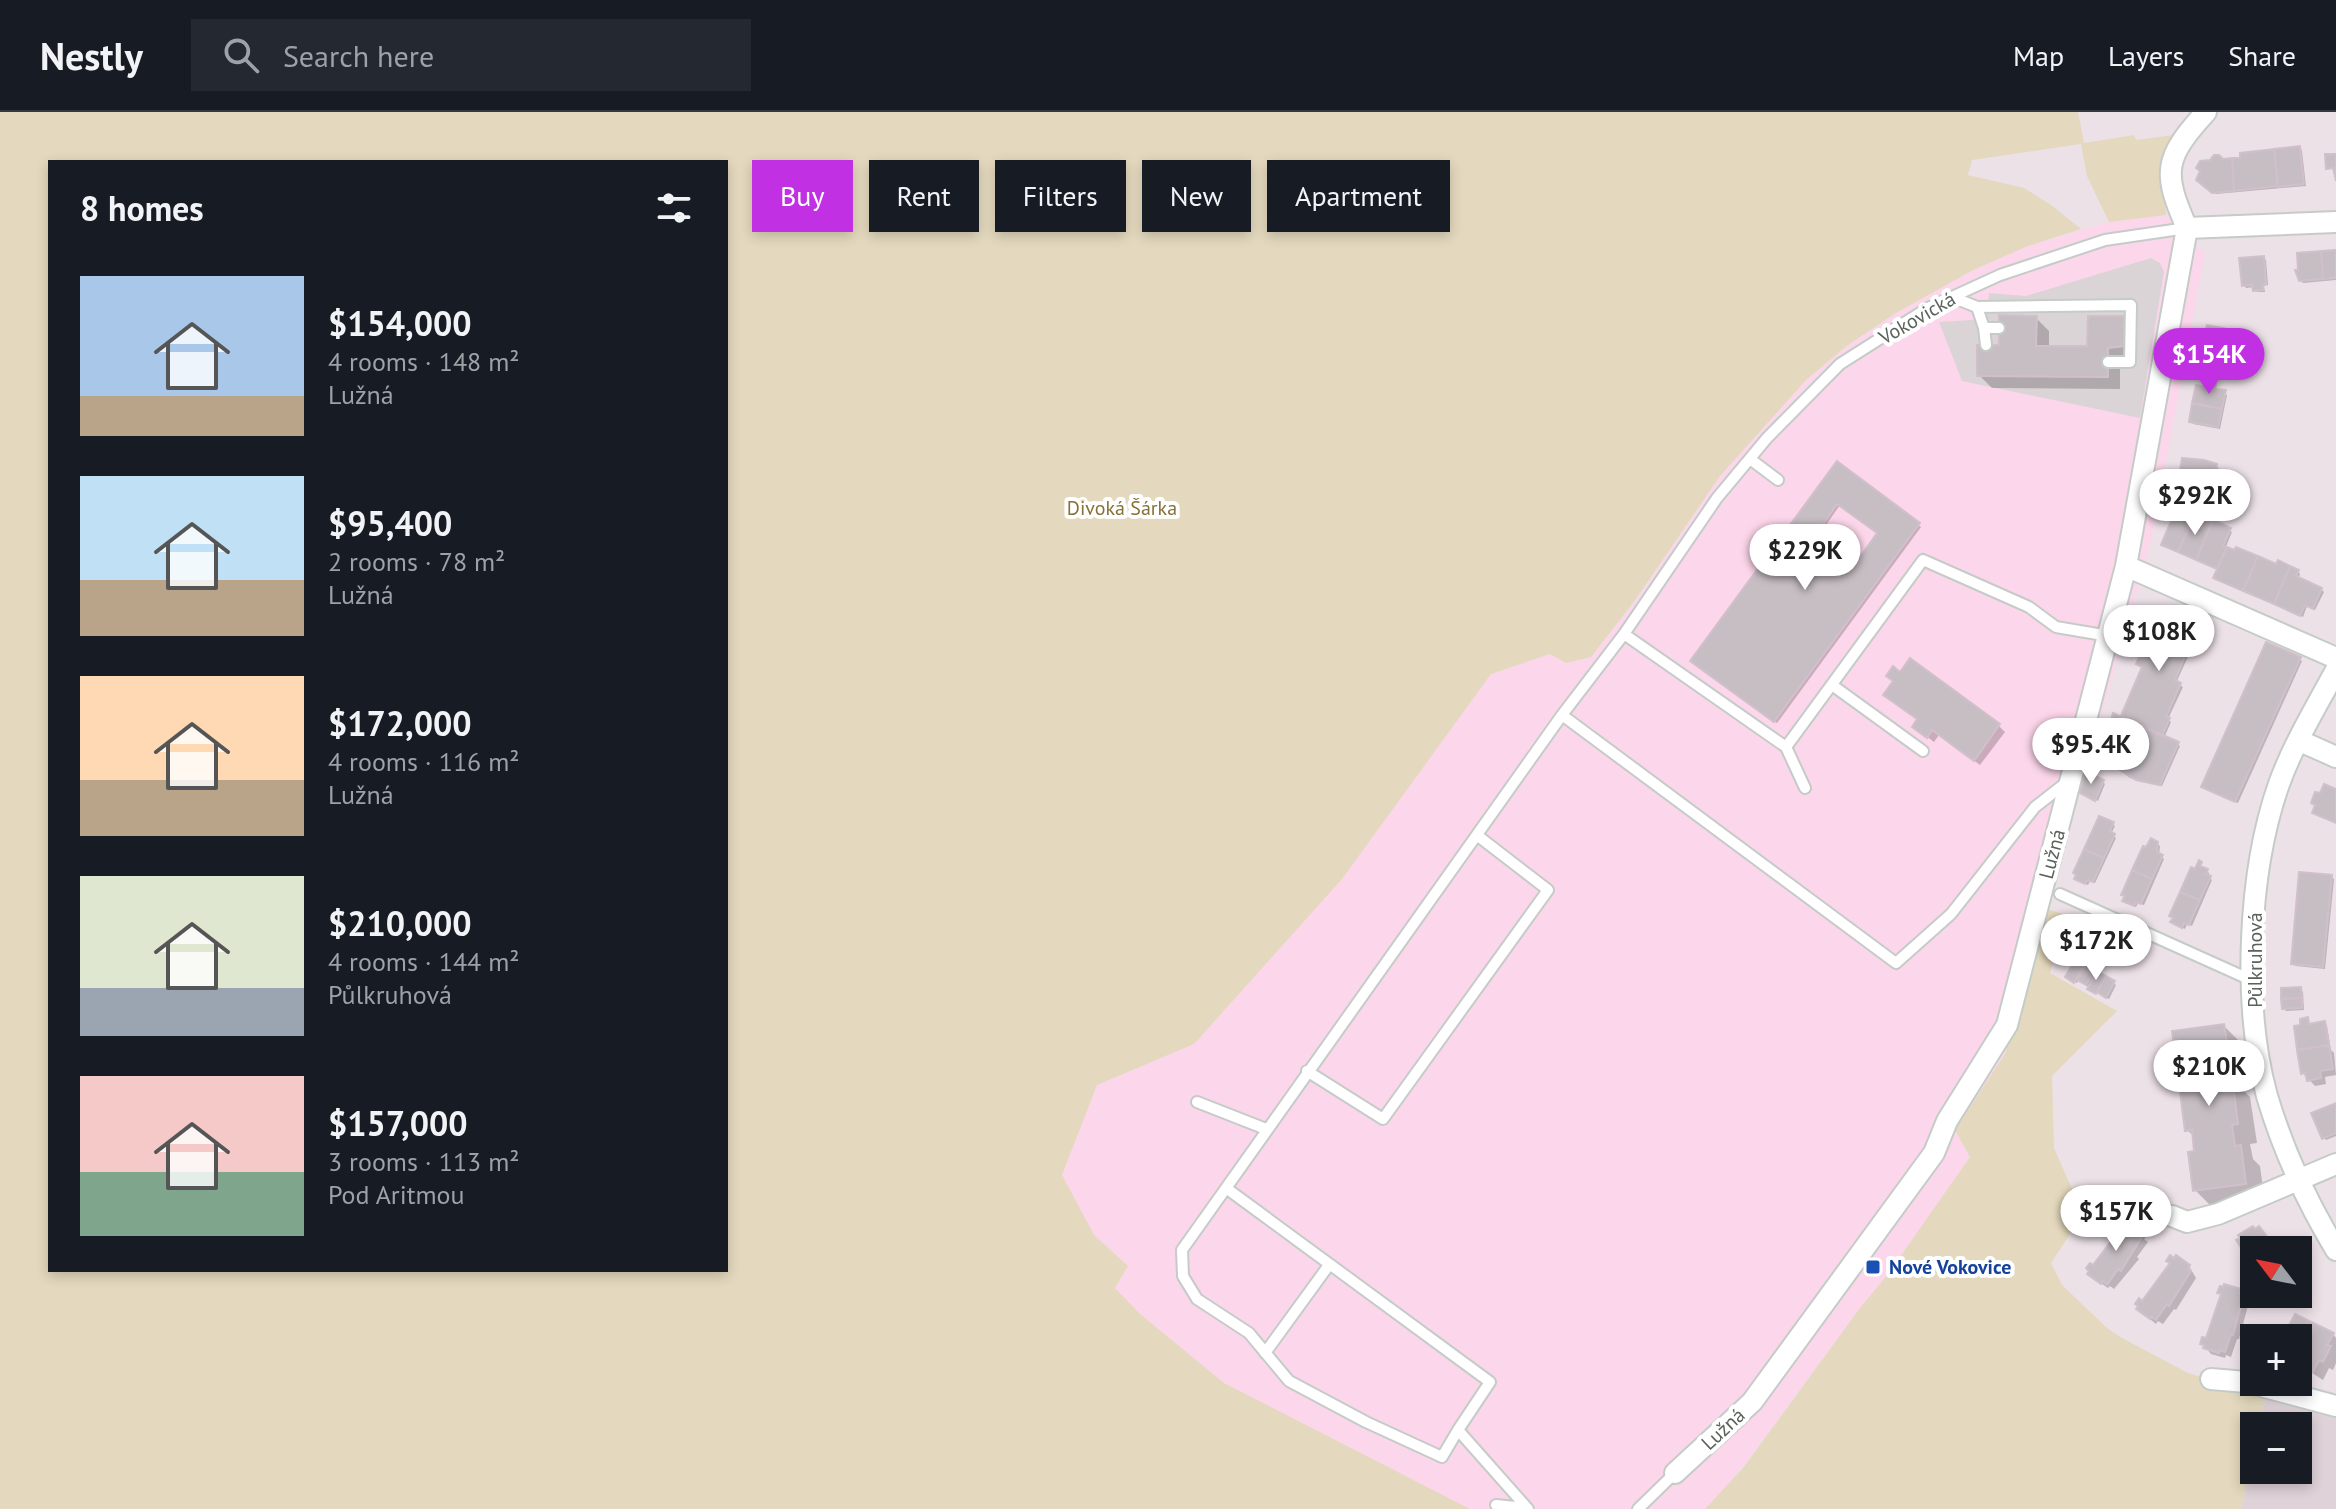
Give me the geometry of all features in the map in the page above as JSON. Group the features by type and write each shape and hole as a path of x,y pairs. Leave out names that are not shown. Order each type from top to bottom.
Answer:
{"street":[{"path":"2187,228 2172,192 2170,169 2179,147 2206,112"},
{"name":"Vokovická","path":"2187,228 2336,222"},
{"name":"Lužná","path":"1675,1473 1752,1402 1934,1153 1947,1121 2007,1025 2126,566 2187,228"},
{"path":"2126,566 2336,658"},
{"name":"Půlkruhová","path":"2336,670 2280,782 2266,831 2252,926 2257,1043 2267,1095 2298,1179 2336,1250"},
{"path":"2300,741 2336,757"},
{"path":"2172,1216 2187,1222 2218,1214 2336,1164"},
{"path":"2211,1379 2246,1382 2336,1406"}],"lane":[{"name":"Vokovická","path":"1458,1430 1442,1457 1366,1422 1289,1381 1249,1333 1197,1299 1183,1276 1182,1250 1562,715 1624,634 1717,498 1840,364 1928,308 2000,275 2105,240 2187,228"},
{"path":"1952,297 1977,307 2131,305 2130,362 2108,362"},
{"path":"1977,307 1986,345"},
{"path":"1984,328 1999,328"},
{"path":"1750,459 1778,480"},
{"path":"1786,747 1923,560 2029,607 2056,627 2109,636"},
{"path":"1624,634 1786,747 1805,788"},
{"path":"1832,685 1923,751"},
{"path":"1562,715 1896,963 1951,914 2035,807 2072,777"},
{"path":"1307,1071 1383,1119 1548,890 1478,836"},
{"path":"2060,894 2253,981"},
{"path":"1197,1102 1266,1129"},
{"path":"1226,1188 1490,1382 1458,1430 1528,1508"},
{"path":"1265,1353 1329,1265"},
{"path":"1638,1509 1675,1473"},
{"path":"1496,1505 1528,1508"}],"shaded area":[{"path":"2166,215 2205,254 2151,541 2005,1054 1955,1130 1970,1157 1888,1274 1742,1468 1705,1509 1470,1509 1224,1383 1140,1314 1115,1288 1128,1266 1094,1235 1062,1175 1097,1085 1194,1044 1342,878 1491,674 1550,654 1566,663 1591,657 1637,599 1720,476 1807,379 1896,313 1973,270 2028,246 2109,222"},
{"path":"2151,258 2160,263 2164,272 2140,418 1962,381 1939,322 1987,319 1989,293 2026,296"},
{"path":"2266,1397 2336,1418 2336,1509 2241,1509 2247,1484 2312,1484 2312,1412 2262,1412"}],"green space":[{"name":"Divoká Šárka","path":"0,112 2078,112 2084,143 2134,135 2136,140 2174,135 2163,162 2166,215 2109,222 2087,176 2081,144 1972,160 1968,175 2024,188 2081,229 2028,246 1973,270 1896,313 1848,345 1807,379 1720,476 1636,599 1591,657 1566,663 1550,654 1491,674 1342,879 1194,1044 1097,1085 1062,1175 1094,1235 1128,1266 1115,1288 1140,1314 1224,1383 1470,1509 0,1509"},
{"path":"2047,909 2066,915 2050,973 2117,1011 2052,1076 2054,1148 2083,1214 2051,1263 2062,1285 2120,1337 2188,1373 2240,1389 2240,1396 2266,1397 2262,1412 2240,1412 2240,1484 2247,1484 2241,1509 1705,1509 1743,1468 1888,1274 1970,1157 1955,1130 2005,1054"}],"building":[{"path":"2300,146 2304,184 2278,187 2274,149"},
{"path":"2274,149 2278,186 2234,191 2232,158 2240,158 2240,153"},
{"path":"2325,154 2336,154 2336,181 2333,168 2326,169"},
{"path":"2214,155 2223,159 2232,158 2234,191 2212,193 2196,180 2200,171 2196,168 2200,161 2210,160"},
{"path":"2336,250 2336,278 2323,279 2321,251"},
{"path":"2321,251 2323,279 2299,281 2295,270 2298,270 2297,253"},
{"path":"2264,256 2266,284 2263,284 2263,290 2253,291 2252,285 2242,286 2239,258"},
{"path":"1999,315 2037,316 2036,346 2087,346 2088,316 2125,316 2125,346 2108,348 2108,377 1977,376 1977,345 1999,345"},
{"path":"2207,325 2238,331 2236,345 2244,346 2241,362 2202,354 2200,349"},
{"path":"2207,383 2216,384 2215,389 2226,390 2222,409 2192,403 2196,385 2206,387"},
{"path":"2192,403 2222,409 2218,427 2189,422"},
{"path":"2182,458 2217,464 2215,478 2207,476 2205,487 2178,482"},
{"path":"1837,461 1920,523 1774,722 1690,661","holes":["1837,504 1877,533 1858,560 1818,532"]},
{"path":"2176,509 2194,516 2178,552 2161,545"},
{"path":"2195,513 2212,521 2196,560 2178,552"},
{"path":"2213,520 2231,528 2217,569 2196,560"},
{"path":"2227,547 2234,550 2236,547 2258,556 2243,591 2213,578"},
{"path":"2258,556 2290,566 2274,604 2243,591"},
{"path":"2290,566 2299,570 2296,576 2322,588 2313,609 2305,605 2300,616 2274,604"},
{"path":"2159,611 2201,630 2193,648 2189,646 2175,680 2181,683 2166,717 2170,718 2162,736 2120,718 2142,667 2136,664"},
{"path":"2266,642 2301,657 2235,802 2201,787"},
{"path":"1910,658 2000,724 1974,761 1932,730 1927,738 1912,727 1917,719 1883,695 1893,681 1886,676 1893,666 1900,672"},
{"path":"2113,713 2179,742 2160,785 2136,780 2107,762 2107,734"},
{"path":"2085,771 2104,780 2095,801 2080,793"},
{"path":"2324,784 2336,789 2336,823 2312,813 2315,805 2311,803 2315,792 2320,793"},
{"path":"2099,816 2114,822 2110,831 2115,834 2104,858 2084,849"},
{"path":"2151,838 2158,842 2157,852 2163,855 2152,879 2132,870 2143,846 2146,847"},
{"path":"2084,849 2104,858 2093,882 2087,880 2085,884 2074,879 2076,875 2073,873"},
{"path":"2199,860 2202,862 2200,866 2208,869 2206,874 2211,876 2200,900 2180,892 2191,867 2195,869"},
{"path":"2132,870 2152,879 2141,904 2136,902 2134,906 2122,901 2125,896 2121,895"},
{"path":"2299,872 2332,875 2323,967 2291,964"},
{"path":"2180,892 2200,900 2189,925 2184,923 2182,928 2170,922 2173,918 2169,916"},
{"path":"2075,960 2084,965 2074,983 2065,977"},
{"path":"2086,965 2095,970 2086,985 2077,980"},
{"path":"2097,971 2106,976 2096,994 2087,989"},
{"path":"2106,976 2115,981 2106,998 2097,992"},
{"path":"2301,987 2302,998 2281,999 2281,988"},
{"path":"2302,998 2302,1008 2282,1009 2281,999"},
{"path":"2308,1017 2309,1024 2325,1021 2329,1045 2297,1050 2294,1026 2300,1025 2300,1019"},
{"path":"2224,1024 2229,1055 2223,1056 2226,1077 2232,1076 2238,1124 2232,1125 2235,1146 2241,1145 2246,1184 2193,1191 2188,1152 2194,1151 2192,1130 2185,1131 2179,1083 2185,1082 2182,1061 2176,1062 2172,1031"},
{"path":"2329,1045 2333,1069 2320,1071 2321,1078 2307,1081 2305,1073 2301,1074 2297,1050"},
{"path":"2336,1103 2336,1133 2322,1139 2311,1113"},
{"path":"2127,1219 2143,1235 2121,1271 2118,1269 2107,1285 2103,1281 2101,1284 2087,1274 2089,1271 2086,1268 2090,1263 2093,1265 2121,1228 2118,1225"},
{"path":"2259,1226 2266,1236 2240,1238 2238,1235"},
{"path":"2170,1255 2174,1258 2176,1255 2190,1265 2188,1268 2191,1271 2169,1306 2167,1304 2156,1320 2150,1319 2136,1309 2138,1306 2135,1304 2139,1298 2142,1301 2170,1263 2166,1261"},
{"path":"2224,1284 2240,1289 2240,1308 2225,1352 2220,1350 2219,1353 2200,1344 2202,1337 2206,1338 2221,1294 2217,1293 2220,1286"},
{"path":"2295,1314 2334,1333 2323,1362 2319,1360 2313,1372 2312,1324 2290,1324"}],"place":[{"name":"Nové Vokovice","path":"1873,1267"}]}
